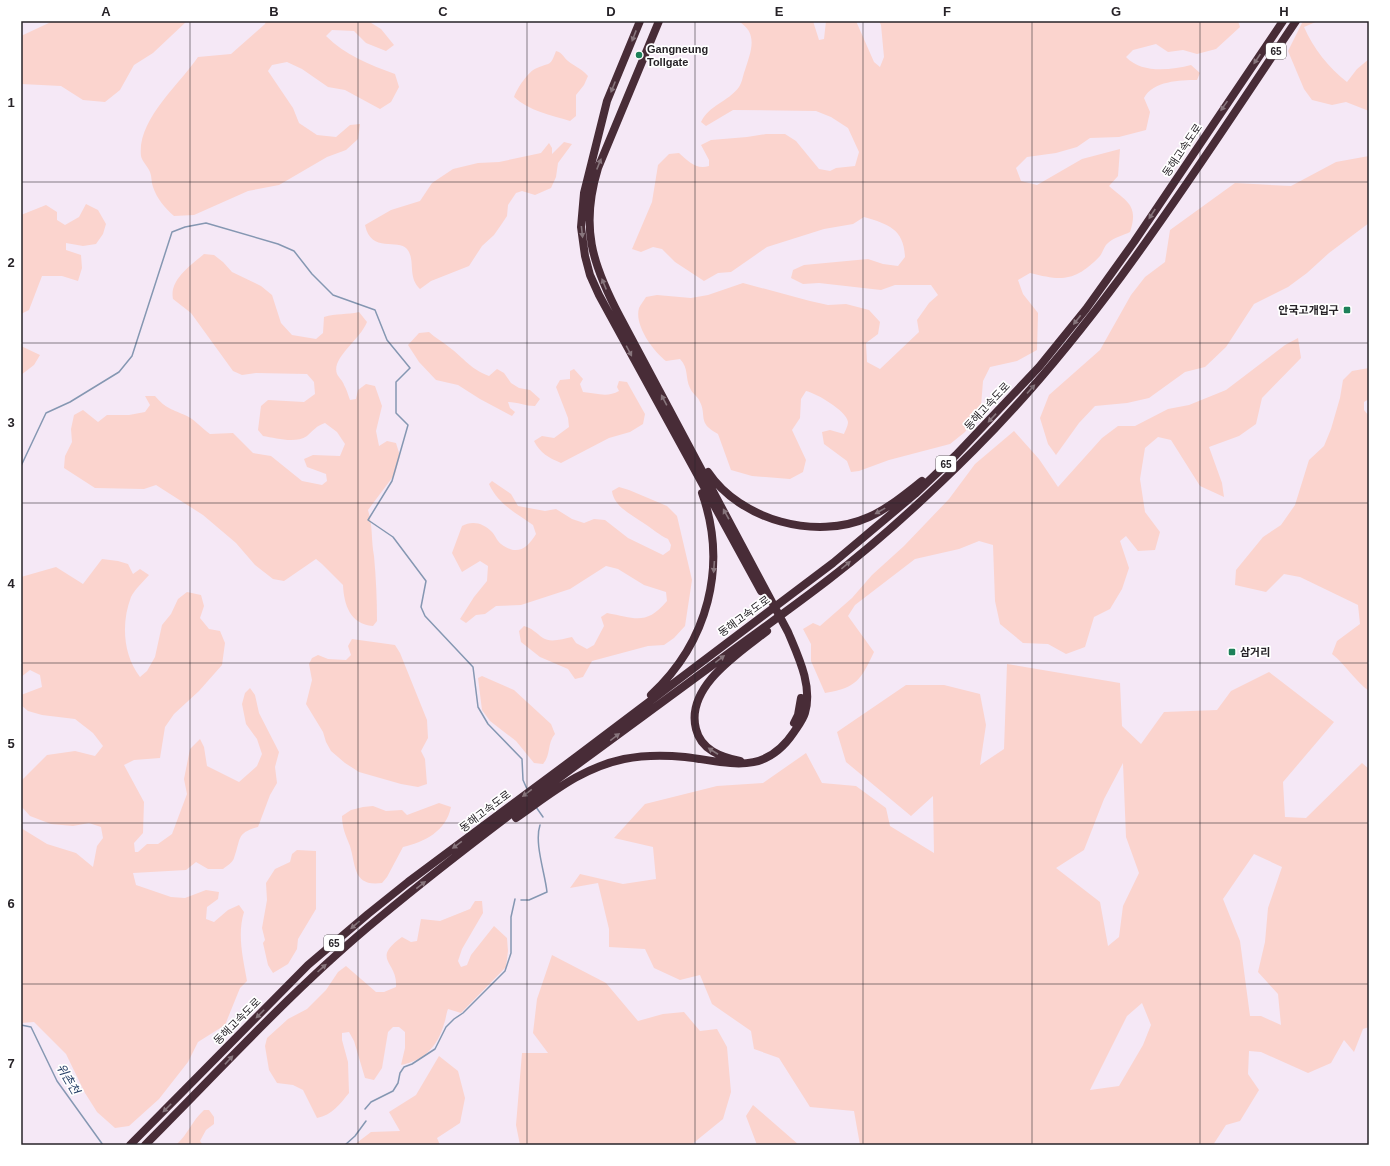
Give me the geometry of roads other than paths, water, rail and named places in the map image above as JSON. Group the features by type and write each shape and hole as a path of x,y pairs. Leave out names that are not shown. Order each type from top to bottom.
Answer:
{"highway":[{"path":"640,21 606,107 584,193 581,227 585,256 596,289 680,436 711,477 735,498 749,508 776,520 804,526 839,526 869,517 900,499 956,455"},
{"path":"493,827 568,770 627,758 664,756 734,765 756,761 774,754 789,739 805,713 806,691 803,668 786,632 680,436 605,289 594,259 589,231 589,201 598,168 659,21"},
{"name":"동해고속도로","path":"130,1145 303,971 335,942 408,882 493,827 568,770 833,563 898,509 956,455 1038,367 1086,309 1134,242 1283,21"},
{"name":"동해고속도로","path":"568,770 831,578 885,532 968,456 1052,365 1106,298 1156,228 1296,21"},
{"path":"568,770 575,755 633,710 660,686 687,651 701,621 713,578 715,551 714,535 703,494 680,436"},
{"path":"786,632 798,668 801,683 798,715 790,731 772,749 754,759 740,761 722,757 706,747 697,734 694,720 696,705 701,694 716,674 728,663 803,604 831,578"},
{"name":"동해고속도로","path":"145,1145 265,1022 325,965 379,918 493,827"}],"waterway":[{"path":"21,466 46,413 70,402 119,372 132,356 172,232 185,227 206,223 278,244 294,251 312,274 333,295 375,310 387,340 410,368 396,382 396,413 408,425 392,481 368,520 393,537 426,581 421,607 425,616 473,667 478,707 488,724 522,759 523,780 527,789"},
{"path":"536,807 543,817"},
{"path":"521,900 529,900 547,892 538,840 540,825"},
{"path":"365,1109 371,1102 393,1091 398,1083 400,1073 404,1067 412,1064 435,1049 446,1027 463,1013 505,971 511,953 511,917 515,899"},
{"name":"위촌천","path":"21,1025 31,1027 57,1081 103,1145"},
{"path":"345,1145 355,1136 366,1121"}],"place":[{"name":"Gangneung Tollgate","path":"639,55"},
{"name":"안국고개입구","path":"1347,310"},
{"name":"삼거리","path":"1232,652"}]}
